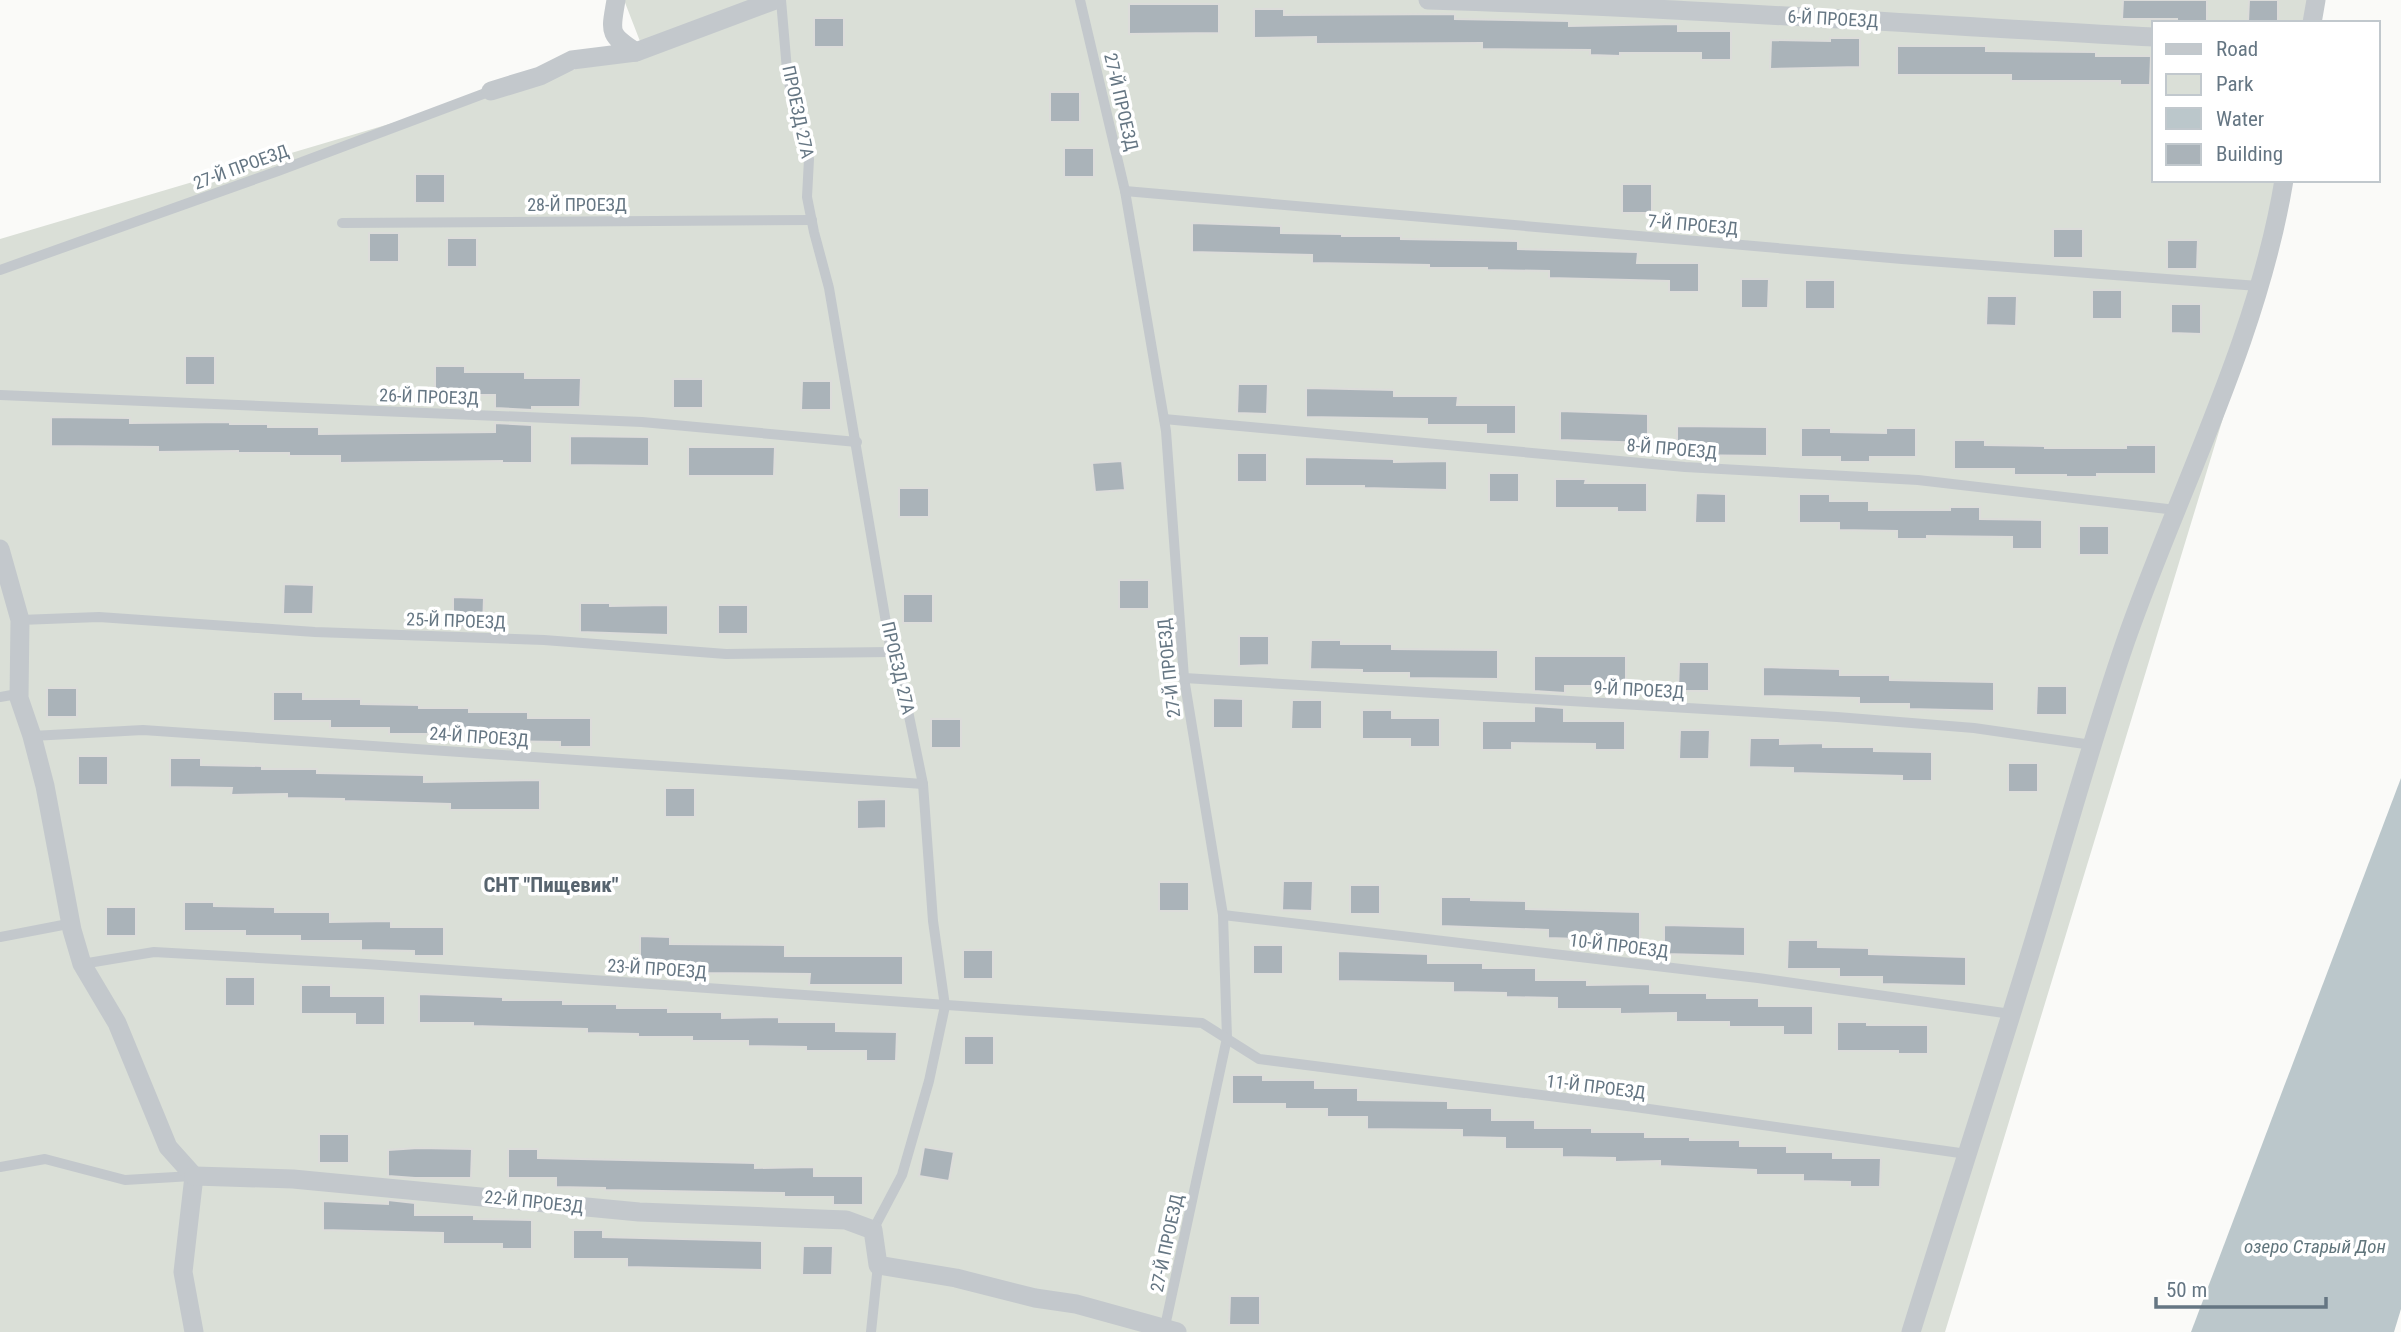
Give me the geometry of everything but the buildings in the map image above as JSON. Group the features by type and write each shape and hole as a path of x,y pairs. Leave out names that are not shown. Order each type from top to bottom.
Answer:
{"street":[{"path":"616,0 611,22 612,33 618,41 636,52"},
{"path":"491,91 540,76 572,60 636,52 775,0"},
{"name":"6-Й ПРОЕЗД","path":"1428,0 1789,13 2152,37"},
{"path":"2312,21 2316,0"},
{"path":"589,57 612,33"},
{"path":"1911,1332 2126,639 2242,337 2278,221 2284,182"},
{"path":"0,549 20,620 9,698 32,736 45,786 72,930 82,964 117,1023 168,1147 194,1176 183,1272 194,1332"},
{"name":"22-Й ПРОЕЗД","path":"194,1176 293,1179 639,1212 846,1220 873,1230"},
{"path":"873,1230 878,1265 956,1278 1035,1298 1076,1304 1168,1331"}],"lane":[{"name":"ПРОЕЗД 27А","path":"781,0 796,122 809,159 807,197 829,288 891,652 900,672 923,784 933,921 945,1006 929,1082 902,1175 873,1230"},
{"name":"27-Й ПРОЕЗД","path":"1080,0 1125,191 1164,419 1184,678 1223,915 1227,1038 1168,1331"},
{"name":"27-Й ПРОЕЗД","path":"0,270 278,171 491,91"},
{"name":"7-Й ПРОЕЗД","path":"1125,191 2258,286"},
{"name":"28-Й ПРОЕЗД","path":"342,223 812,220"},
{"name":"26-Й ПРОЕЗД","path":"0,395 642,422 857,442"},
{"name":"8-Й ПРОЕЗД","path":"1164,419 1685,467 1918,480 2177,510"},
{"name":"25-Й ПРОЕЗД","path":"20,620 100,617 315,632 544,640 726,654 891,652"},
{"name":"9-Й ПРОЕЗД","path":"1184,678 1837,717 1974,728 2092,745"},
{"name":"24-Й ПРОЕЗД","path":"32,736 143,730 923,784"},
{"name":"10-Й ПРОЕЗД","path":"1223,915 1758,978 2011,1014"},
{"path":"0,937 68,924 72,930"},
{"name":"23-Й ПРОЕЗД","path":"82,964 154,952 366,964 1202,1023 1227,1038"},
{"name":"11-Й ПРОЕЗД","path":"1227,1038 1259,1059 1635,1107 1967,1154"},
{"path":"0,1167 45,1159 125,1180 194,1176"},
{"path":"871,1332 878,1265"}],"green space":[{"path":"624,0 2320,0 2316,21 2152,21 2152,182 2288,182 2279,234 1945,1332 0,1332 0,239 643,49"}],"water":[{"name":"озеро Старый Дон","path":"2401,778 2401,1309 2394,1332 2191,1332"}],"district":[{"name":"СНТ \"Пищевик\"","path":"551,885"}]}
